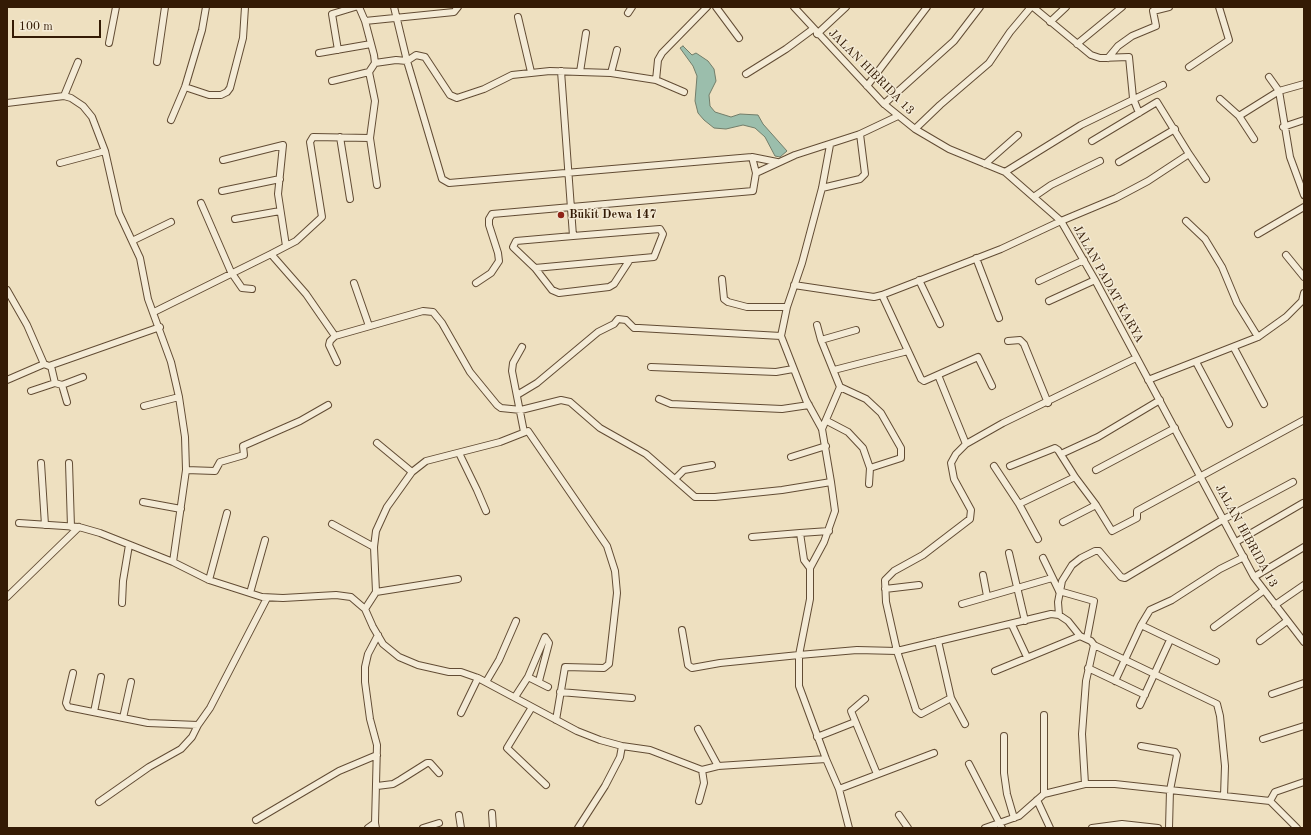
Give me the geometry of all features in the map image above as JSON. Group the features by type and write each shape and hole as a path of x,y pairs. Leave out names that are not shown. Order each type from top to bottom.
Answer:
{"street":[{"path":"109,43 116,7"},
{"path":"156,62 165,7"},
{"path":"171,120 185,87 202,30 206,7"},
{"path":"185,87 209,94 221,95 227,92 230,88 243,38 245,7"},
{"path":"338,50 332,14 355,7"},
{"path":"332,80 369,72 375,63 365,21 359,7"},
{"path":"394,7 407,61 442,179 445,182 449,183 752,157 777,162"},
{"path":"365,21 454,12 458,7"},
{"path":"628,13 632,7"},
{"path":"656,80 658,60 662,52 708,7"},
{"path":"716,7 739,38"},
{"name":"JALAN HIBRIDA 13","path":"794,7 815,32 884,104 898,116 915,129 949,149 1005,172 1035,196 1061,221"},
{"path":"746,74 815,32 846,7"},
{"path":"867,86 927,7"},
{"path":"884,104 954,41 980,7"},
{"path":"915,129 940,105 989,63 1010,32 1032,7 1091,55 1108,58 1129,57 1134,98 1139,113"},
{"path":"1050,22 1066,7"},
{"path":"1077,44 1122,7"},
{"path":"1108,58 1118,46 1132,36 1156,26 1153,11 1169,7"},
{"path":"1189,67 1229,40 1219,7"},
{"path":"518,17 531,72"},
{"path":"580,72 586,33"},
{"path":"319,53 371,44"},
{"path":"611,73 617,50"},
{"path":"375,63 396,60 407,61 416,55 425,57 450,95 457,98 484,89 512,76 531,72 560,71 611,73 656,80 684,92"},
{"path":"64,96 78,62"},
{"path":"560,71 573,236"},
{"path":"369,72 375,101 370,138 377,185"},
{"path":"1269,77 1279,91 1283,126 1290,157 1304,195"},
{"path":"1239,116 1279,91 1304,84"},
{"path":"1005,172 1081,125 1162,85"},
{"path":"7,103 64,96 78,102 92,117 105,151 119,213 140,258 148,299 160,327 171,362 179,397 186,470 173,562"},
{"path":"1220,99 1239,116 1254,139"},
{"path":"1092,141 1157,102 1206,179"},
{"path":"756,173 777,162 860,134 898,116"},
{"path":"1283,126 1304,120"},
{"path":"1119,162 1175,129"},
{"path":"822,188 860,179 865,174 860,134"},
{"path":"985,164 1018,134"},
{"path":"154,312 231,272 296,241 322,216 310,142 313,137 370,138"},
{"path":"340,137 350,199"},
{"path":"223,160 283,145 278,194 286,246"},
{"path":"830,145 822,188 787,307 781,336 793,369 822,429 826,446 835,511 829,531 810,568 810,599 799,655 799,686 817,737 839,789 847,828"},
{"path":"60,163 105,151"},
{"path":"794,286 867,296 882,295 976,258 1116,198 1148,181 1189,154"},
{"path":"476,283 491,272 499,261 489,225 490,215 499,212 753,191 756,173 752,157"},
{"path":"1035,196 1052,185 1100,161"},
{"path":"222,191 280,179"},
{"path":"201,203 231,272 242,288 252,289"},
{"path":"1258,234 1304,207"},
{"path":"235,219 280,211"},
{"name":"JALAN PADAT KARYA","path":"1061,221 1095,280 1136,358"},
{"path":"1186,221 1205,239 1222,267 1237,302 1258,337"},
{"path":"132,241 171,222"},
{"path":"535,268 629,260 655,255 663,234 662,230 516,241 514,243 514,249 535,268 552,290 559,293 609,287 614,284 629,260"},
{"path":"271,254 306,294 335,336"},
{"path":"1286,255 1304,277"},
{"path":"976,258 999,318"},
{"path":"1039,281 1084,260"},
{"path":"722,279 724,299 728,302 754,307 787,307"},
{"path":"919,280 940,324"},
{"path":"1049,301 1095,280"},
{"path":"354,283 369,326"},
{"path":"7,290 27,325 44,364"},
{"path":"1148,380 1234,348 1258,337 1286,317 1302,300 1304,293"},
{"path":"882,295 921,380 924,381 978,357 992,386"},
{"path":"1302,300 1304,308"},
{"path":"337,362 330,345 330,341 335,336 423,311 433,312 442,323 470,372 501,408 521,410 561,400 570,402 600,428 646,454 687,491 697,497 782,490 831,482"},
{"path":"517,395 537,383 598,332 614,324 618,319 626,320 634,328 781,336"},
{"path":"817,325 821,340 840,387 828,419 822,429"},
{"path":"7,380 44,364 51,366 160,327"},
{"path":"821,340 856,330"},
{"path":"1008,341 1020,340 1024,344 1048,403"},
{"path":"522,347 514,363 512,371 521,410 524,432"},
{"path":"1234,348 1264,404"},
{"path":"834,370 908,351"},
{"path":"951,698 922,714 918,712 897,651 885,589 885,580 888,576 942,542 971,517 971,510 954,479 951,463 956,454 966,444 1136,358 1201,477"},
{"path":"1196,362 1229,424"},
{"path":"51,366 55,383"},
{"path":"652,367 776,372 793,369"},
{"path":"938,374 966,444"},
{"path":"32,391 55,383 62,385 83,377"},
{"path":"62,385 67,402"},
{"path":"840,387 866,399 881,413 901,448 902,458 870,468"},
{"path":"144,406 179,397"},
{"path":"659,399 671,404 782,408 809,404"},
{"path":"1062,454 1098,437 1160,400"},
{"path":"186,470 215,471 220,462 244,455 243,446 300,421 328,406"},
{"path":"816,418 828,419 854,437 866,455 870,468 869,484"},
{"path":"1010,466 1055,448 1062,454 1075,477 1096,505 1112,531 1137,518 1137,511 1304,420"},
{"path":"1096,470 1175,428"},
{"path":"365,609 376,592 374,547 376,532 387,507 412,472 426,461 500,442 524,432 529,432 553,470 607,546 615,571 617,593 609,664 604,668 565,667 556,720"},
{"path":"377,443 412,472"},
{"path":"791,457 826,446"},
{"path":"459,453 478,490 486,511"},
{"path":"41,463 45,525"},
{"path":"69,463 71,527"},
{"path":"675,479 684,470 712,466"},
{"path":"994,466 1023,502 1038,539"},
{"path":"1023,502 1075,477"},
{"name":"JALAN HIBRIDA 13","path":"1201,477 1254,577 1274,605 1303,638"},
{"path":"1059,615 1059,591 1062,581 1072,565 1095,551 1100,552 1121,577 1125,578 1224,519 1293,482"},
{"path":"144,502 181,509"},
{"path":"1236,542 1303,503"},
{"path":"1063,522 1096,505"},
{"path":"209,580 227,514"},
{"path":"19,523 71,527 100,533 173,562 209,580 267,598 345,595 355,599 365,609 384,644 399,657 418,665 449,672 461,672 478,678 577,731 622,746 650,750 702,770 718,766 826,759"},
{"path":"332,524 374,547"},
{"path":"7,597 21,586 79,528"},
{"path":"752,538 829,531"},
{"path":"800,534 804,560 810,568"},
{"path":"250,593 265,540"},
{"path":"122,603 123,581 129,545"},
{"path":"1254,577 1304,547"},
{"path":"1009,553 1019,588 1026,621"},
{"path":"1115,681 1141,625 1150,610 1172,600 1220,569 1244,557"},
{"path":"1043,558 1059,591 1094,601 1087,638"},
{"path":"983,575 987,596"},
{"path":"962,604 1052,578"},
{"path":"376,592 458,579"},
{"path":"885,589 919,585"},
{"path":"1274,605 1304,585"},
{"path":"1214,627 1263,591"},
{"path":"100,802 148,767 180,748 192,737 198,725 210,708 267,598"},
{"path":"682,630 688,665 692,668 720,663 857,650 897,651 1012,625 1051,614 1059,615 1068,621 1080,636 1087,638 1094,645 1125,658 1218,706 1225,766 1224,796"},
{"path":"486,682 499,660 516,621"},
{"path":"1260,641 1287,621"},
{"path":"1012,625 1027,657"},
{"path":"1141,625 1216,661"},
{"path":"368,828 376,825 377,745 370,719 365,674 368,654 378,635"},
{"path":"995,671 1080,636"},
{"path":"515,697 528,677 545,637 549,643 539,682"},
{"path":"1140,705 1170,640"},
{"path":"938,641 951,698 965,724"},
{"path":"1085,784 1082,734 1088,668 1094,645"},
{"path":"1088,668 1145,695"},
{"path":"74,674 67,705 68,707 148,723 198,725"},
{"path":"94,712 101,677"},
{"path":"528,677 548,687"},
{"path":"461,713 478,678"},
{"path":"123,718 131,682"},
{"path":"1272,694 1304,683"},
{"path":"560,692 632,698"},
{"path":"865,699 851,710 877,774"},
{"path":"532,707 507,748 546,785"},
{"path":"1044,715 1044,794"},
{"path":"817,737 855,722"},
{"path":"1263,738 1304,726"},
{"path":"698,729 718,766"},
{"path":"1004,736 1006,787 1014,818"},
{"path":"578,828 605,786 620,757 622,746"},
{"path":"1141,746 1177,753 1170,790 1169,828"},
{"path":"839,789 934,754"},
{"path":"256,820 339,771 377,755"},
{"path":"377,786 393,784 427,763 430,763 439,773"},
{"path":"969,764 1001,825"},
{"path":"700,801 704,783 702,770"},
{"path":"1270,801 1275,792 1304,782"},
{"path":"986,828 1001,825 1014,818 1027,810 1044,794 1085,784 1115,784 1270,801 1295,827"},
{"path":"1037,800 1050,828"},
{"path":"492,813 493,828"},
{"path":"459,815 461,828"},
{"path":"899,815 908,828"},
{"path":"423,828 439,823"},
{"path":"1092,828 1122,824 1158,828"}],"shaded area":[{"path":"683,46 692,55 696,53 708,61 714,69 716,81 709,95 710,106 715,112 731,117 740,114 758,115 763,124 787,151 780,157 775,156 765,137 755,128 743,125 726,129 714,128 704,120 698,113 695,101 697,76 693,66 680,48"}],"place":[{"name":"Bukit Dewa 147","path":"561,215"}]}
